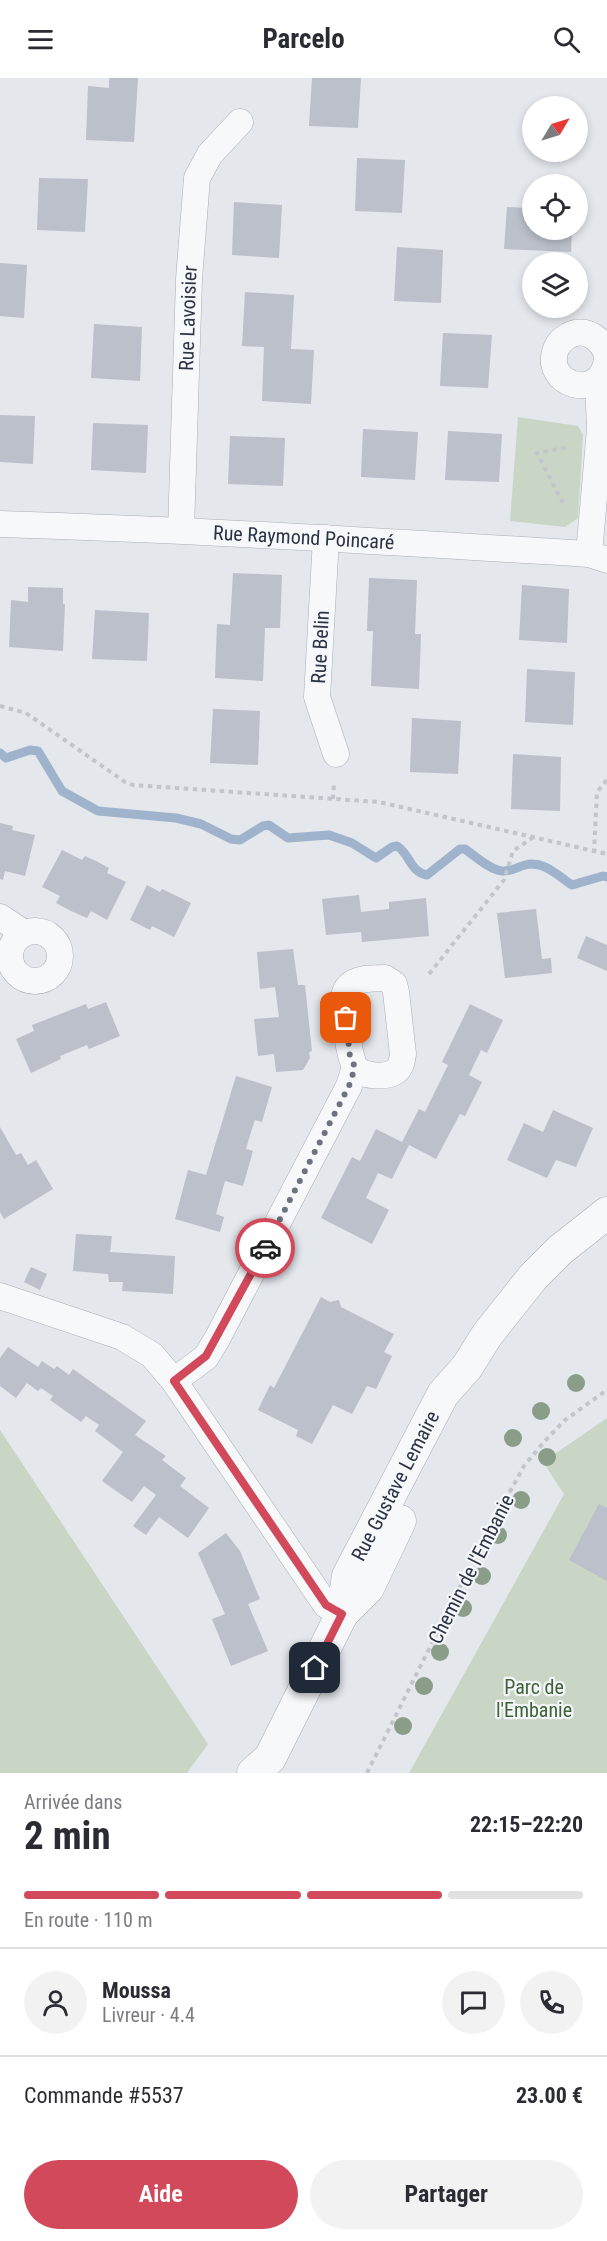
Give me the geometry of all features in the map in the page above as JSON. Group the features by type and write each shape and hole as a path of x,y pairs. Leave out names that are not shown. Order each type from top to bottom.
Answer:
{"street":[{"name":"Rue Lavoisier","path":"181,530 189,279 197,178 210,154 240,122"},
{"path":"602,370 586,386 573,385 562,379 555,368 554,355 559,343 569,335 581,332 594,336 603,345 607,355"},
{"path":"598,557 602,370"},
{"name":"Rue Raymond Poincaré","path":"0,524 326,538 598,557"},
{"name":"Rue Belin","path":"326,538 317,697 336,754"},
{"path":"0,917 24,933"},
{"path":"174,1381 206,1356 217,1339 349,1086 355,1067"},
{"name":"Rue Gustave Lemaire","path":"264,1768 342,1614 368,1588 458,1405 467,1367 487,1335 533,1277 560,1250 607,1213"},
{"path":"0,1296 122,1337 152,1354 174,1381 326,1605 342,1614"}],"path":[{"path":"0,706 26,713 125,782 133,785 379,802 594,853 607,854"},
{"path":"594,853 597,792 607,780"},
{"path":"429,974 506,876 508,862 513,851 532,838"},
{"name":"Chemin de l'Embanie","path":"367,1773 483,1541 524,1466 565,1420 607,1390"}],"green space":[{"path":"518,417 578,426 583,435 578,518 565,527 510,521"},
{"name":"Parc de l'Embanie","path":"607,1418 607,1773 409,1773 564,1494 543,1462"},
{"path":"0,1430 208,1744 187,1773 0,1773"}],"building":[{"path":"109,78 138,78 134,142 86,140 88,86 109,88"},
{"path":"312,78 361,78 358,128 309,126"},
{"path":"357,158 405,160 402,213 355,211"},
{"path":"39,178 88,179 85,232 37,230"},
{"path":"234,202 282,205 279,258 232,255"},
{"path":"507,207 522,208 522,240 572,240 571,252 504,249"},
{"path":"397,247 443,250 441,303 394,301"},
{"path":"0,263 27,265 24,318 0,316"},
{"path":"245,292 294,295 291,349 314,350 311,404 262,401 264,347 242,346"},
{"path":"94,324 142,327 140,381 91,378"},
{"path":"443,333 492,335 488,388 440,386"},
{"path":"0,415 35,416 33,464 0,462"},
{"path":"93,423 148,425 146,473 91,470"},
{"path":"363,429 418,432 415,480 361,477"},
{"path":"448,431 502,434 499,482 445,480"},
{"path":"230,436 285,438 283,486 228,484"},
{"path":"233,573 282,575 280,628 265,628 263,681 215,678 217,624 230,625"},
{"path":"369,578 417,580 415,634 421,634 419,689 371,686 373,631 367,631"},
{"path":"522,585 569,589 567,643 519,640"},
{"path":"28,587 63,588 63,604 65,604 63,651 9,647 11,600 28,602"},
{"path":"95,610 149,613 147,661 92,659"},
{"path":"527,669 575,672 573,725 525,722"},
{"path":"213,709 260,711 258,765 210,763"},
{"path":"412,718 461,721 458,774 410,772"},
{"path":"513,754 561,757 560,811 511,809"},
{"path":"0,823 13,826 12,830 35,835 25,876 5,871 3,880 0,879"},
{"path":"62,850 82,860 85,856 96,861 109,868 107,873 126,882 107,920 91,911 87,918 71,911 56,903 60,896 42,887"},
{"path":"147,885 160,892 162,889 191,903 174,937 152,926 150,930 130,920"},
{"path":"359,895 361,912 389,909 389,902 426,898 429,936 362,942 361,932 326,935 322,899"},
{"path":"536,909 542,959 551,958 552,973 505,978 497,913"},
{"path":"586,936 607,945 607,971 577,958"},
{"path":"293,949 298,985 305,985 312,1051 309,1052 310,1058 303,1070 276,1072 274,1054 258,1056 254,1019 279,1017 275,987 260,989 257,952"},
{"path":"106,1002 120,1036 89,1049 87,1045 60,1056 61,1059 31,1073 16,1039 34,1031 32,1025 86,1004 88,1009"},
{"path":"470,1004 503,1020 487,1053 481,1050 469,1075 482,1082 465,1116 460,1114 436,1159 409,1145 392,1179 378,1173 366,1198 389,1210 372,1244 321,1218 352,1157 360,1161 376,1129 402,1142 419,1109 425,1112 448,1065 442,1062"},
{"path":"236,1076 272,1087 262,1122 255,1120 250,1135 246,1149 253,1151 243,1186 225,1181 216,1214 224,1217 220,1232 175,1219 188,1170 206,1175"},
{"path":"553,1110 593,1128 576,1167 556,1160 547,1178 507,1160 524,1123 543,1132"},
{"path":"0,1127 16,1155 21,1153 28,1165 36,1160 53,1189 4,1219 0,1212"},
{"path":"76,1234 112,1236 110,1252 175,1256 173,1294 122,1291 123,1282 109,1282 108,1274 73,1271"},
{"path":"31,1267 47,1274 40,1290 24,1282"},
{"path":"321,1297 330,1302 339,1300 341,1307 394,1334 384,1352 392,1356 376,1389 367,1386 352,1414 333,1405 312,1444 296,1436 298,1430 258,1410 270,1385 274,1388"},
{"path":"8,1347 38,1367 42,1361 54,1369 57,1366 69,1375 73,1369 146,1421 135,1435 166,1456 162,1460 186,1478 180,1486 209,1508 188,1538 159,1517 146,1535 133,1526 156,1495 144,1486 132,1502 102,1481 123,1452 95,1431 99,1425 86,1416 81,1422 50,1400 53,1396 41,1388 38,1391 27,1383 16,1398 0,1386 0,1358"},
{"path":"599,1504 607,1508 607,1581 569,1560"},
{"path":"226,1533 240,1551 260,1599 248,1604 268,1651 231,1666 212,1619 225,1614 198,1553"}],"waterway":[{"path":"0,753 6,758 30,750 38,751 62,791 98,811 176,818 201,824 231,839 240,840 263,826 269,825 288,838 329,835 352,843 376,858 397,846 405,853 413,867 427,875 460,849 465,849 497,870 508,871 525,865 538,865 545,867 572,885 603,876 607,877"}],"way so far":[{"path":"265,1248 349,1086 355,1067 350,1057 346,1018"}],"route":[{"path":"265,1248 206,1356 174,1381 326,1605 342,1614 315,1668"}]}
